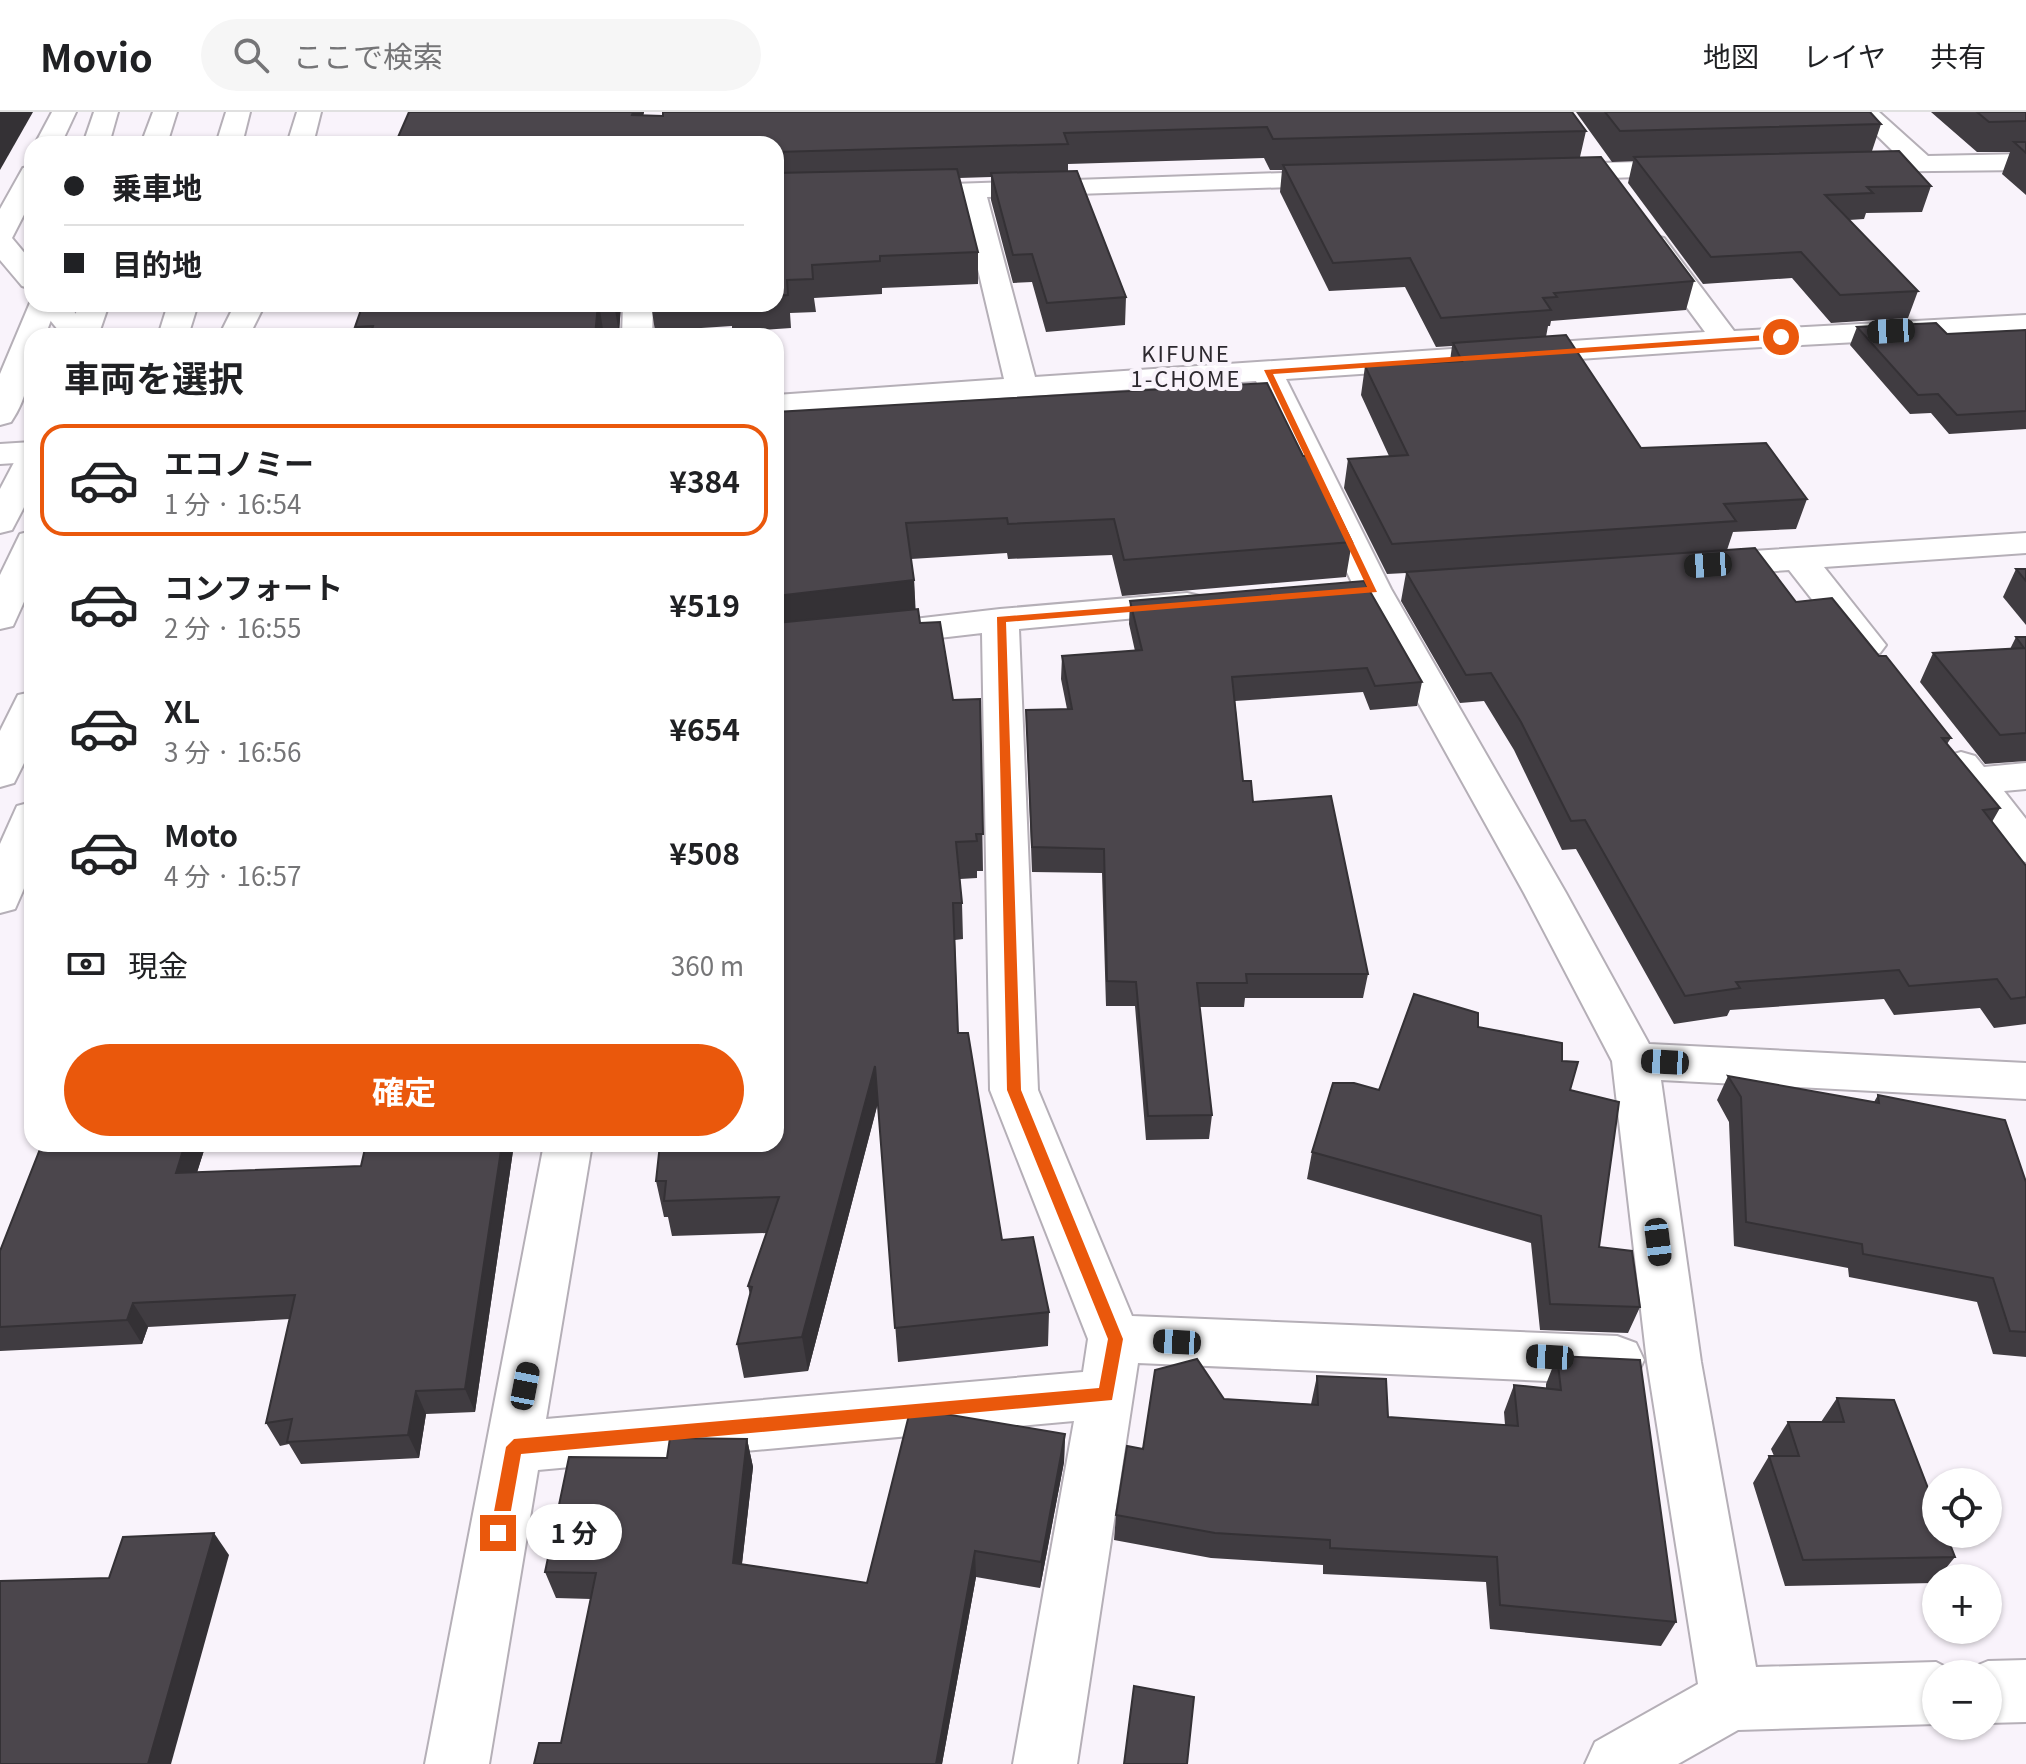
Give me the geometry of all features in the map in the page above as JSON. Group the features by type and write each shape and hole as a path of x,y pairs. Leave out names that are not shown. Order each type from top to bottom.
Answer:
{"main road":[{"path":"52,136 64,112"},
{"path":"98,136 106,112"},
{"path":"157,136 165,112"},
{"path":"174,136 180,112"},
{"path":"231,136 238,112"},
{"path":"302,136 309,112"},
{"path":"1865,112 1921,164"},
{"path":"1583,147 1617,195"},
{"path":"1829,166 2026,162"},
{"path":"1521,173 1722,168"},
{"path":"0,182 24,178"},
{"path":"882,192 1364,178"},
{"path":"0,235 24,189"},
{"path":"972,190 1022,388"},
{"path":"1635,219 1726,340"},
{"path":"0,242 24,270"},
{"path":"59,312 74,328"},
{"path":"220,328 240,312"},
{"path":"784,403 1726,340 2026,324"},
{"path":"0,415 24,352"},
{"path":"1267,372 1373,589 1545,893 1635,1061 1674,1362 1731,1699"},
{"path":"0,454 24,455"},
{"path":"0,523 24,472"},
{"path":"1673,568 2026,543"},
{"path":"1799,559 1886,670"},
{"path":"0,618 24,560"},
{"path":"784,645 1000,620 1218,602"},
{"path":"1000,620 1014,1090 1115,1339 1045,1764"},
{"path":"0,774 24,722"},
{"path":"1934,731 2026,848"},
{"path":"0,812 24,770"},
{"path":"1973,781 2026,776"},
{"path":"0,898 24,836"},
{"path":"1635,1061 2026,1081"},
{"path":"457,1764 567,1152"},
{"path":"1115,1339 1674,1362"},
{"path":"514,1447 1106,1394"},
{"path":"2002,1692 2026,1691"},
{"path":"1617,1764 1731,1699 1922,1693"}],"building":[{"path":"409,112 633,112 632,115 663,116 663,112 1572,112 1586,131 1273,139 1267,127 1064,133 1068,144 784,152 784,136 398,136"},
{"path":"1605,112 1870,112 1881,124 1620,131"},
{"path":"1977,112 2026,112 2026,121 1989,122"},
{"path":"2014,142 2026,142 2026,153"},
{"path":"1899,151 1931,186 1867,187 1873,193 1825,195 1918,291 1840,295 1801,252 1711,257 1634,157"},
{"path":"1601,157 1694,281 1554,293 1557,297 1543,298 1551,310 1441,318 1410,258 1333,263 1283,165"},
{"path":"957,169 978,252 880,256 880,261 812,265 813,279 787,280 788,295 784,295 784,173"},
{"path":"1077,171 1126,297 1047,303 1032,254 1013,255 991,173"},
{"path":"360,312 597,312 596,328 355,327"},
{"path":"1936,323 1947,334 2026,330 2026,411 1957,415 1938,394 1918,395 1857,327"},
{"path":"1566,335 1641,448 1766,443 1807,499 1724,504 1736,521 1392,544 1348,459 1408,455 1365,366 1462,361 1453,343"},
{"path":"1267,383 1303,456 1310,456 1352,542 1124,560 1114,519 1008,524 1007,518 906,523 914,580 784,595 784,412"},
{"path":"1755,548 1796,602 1832,598 1879,656 1886,656 1951,738 1942,738 2000,808 1983,810 2026,866 2026,997 2011,999 1997,979 1909,986 1899,970 1736,982 1740,988 1685,996 1585,820 1571,821 1521,722 1491,673 1466,675 1406,572"},
{"path":"2016,569 2026,569 2026,581"},
{"path":"1364,581 1422,682 1375,686 1367,668 1232,677 1243,781 1251,781 1253,802 1331,796 1368,974 1246,974 1247,983 1197,983 1212,1115 1148,1116 1136,982 1107,981 1104,849 1032,847 1026,710 1072,709 1062,656 1142,650 1130,601"},
{"path":"918,609 920,623 940,622 953,700 980,699 983,834 976,834 977,841 956,842 962,903 953,903 958,1033 968,1033 1002,1240 1033,1237 1049,1312 895,1328 875,1066 802,1337 737,1344 752,1287 748,1286 779,1197 664,1201 666,1181 656,1181 659,1152 784,1152 784,622"},
{"path":"2016,637 2026,637 2026,733 2000,735 1933,653 2024,648"},
{"path":"1414,994 1478,1013 1478,1027 1562,1043 1562,1061 1578,1062 1570,1090 1619,1102 1599,1247 1632,1251 1640,1307 1550,1304 1541,1216 1312,1152 1333,1083 1354,1083 1379,1090"},
{"path":"1728,1076 1879,1103 1878,1095 2005,1120 2026,1182 2026,1332 2010,1331 1993,1278 1863,1254 1862,1244 1746,1222 1741,1097"},
{"path":"39,1152 183,1152 176,1173 361,1166 364,1152 501,1152 465,1389 416,1391 408,1435 287,1442 292,1419 266,1423 295,1295 133,1303 127,1320 0,1327 0,1251"},
{"path":"1557,1356 1640,1360 1676,1622 1500,1605 1497,1557 1330,1548 1330,1540 1215,1533 1116,1515 1127,1446 1143,1449 1155,1370 1197,1359 1224,1399 1318,1405 1317,1376 1386,1379 1388,1417 1518,1426 1514,1385 1561,1390"},
{"path":"1837,1398 1894,1400 1922,1473 1922,1548 1951,1548 1955,1557 1803,1560 1769,1456 1799,1456 1788,1422 1844,1422"},
{"path":"921,1410 1065,1434 1041,1562 975,1551 936,1764 534,1764 539,1743 561,1743 596,1573 545,1572 569,1457 667,1458 670,1438 747,1439 733,1563 867,1583 910,1411"},
{"path":"214,1533 148,1764 0,1764 0,1581 109,1578 123,1537"},
{"path":"1134,1686 1194,1697 1187,1764 1124,1764"}],"district":[{"name":"KIFUNE 1-CHOME","path":"1186,366"}],"route":[{"path":"498,1533 514,1447 1106,1394 1115,1339 1014,1090 1000,620 1373,589 1267,372 1781,337"}]}
